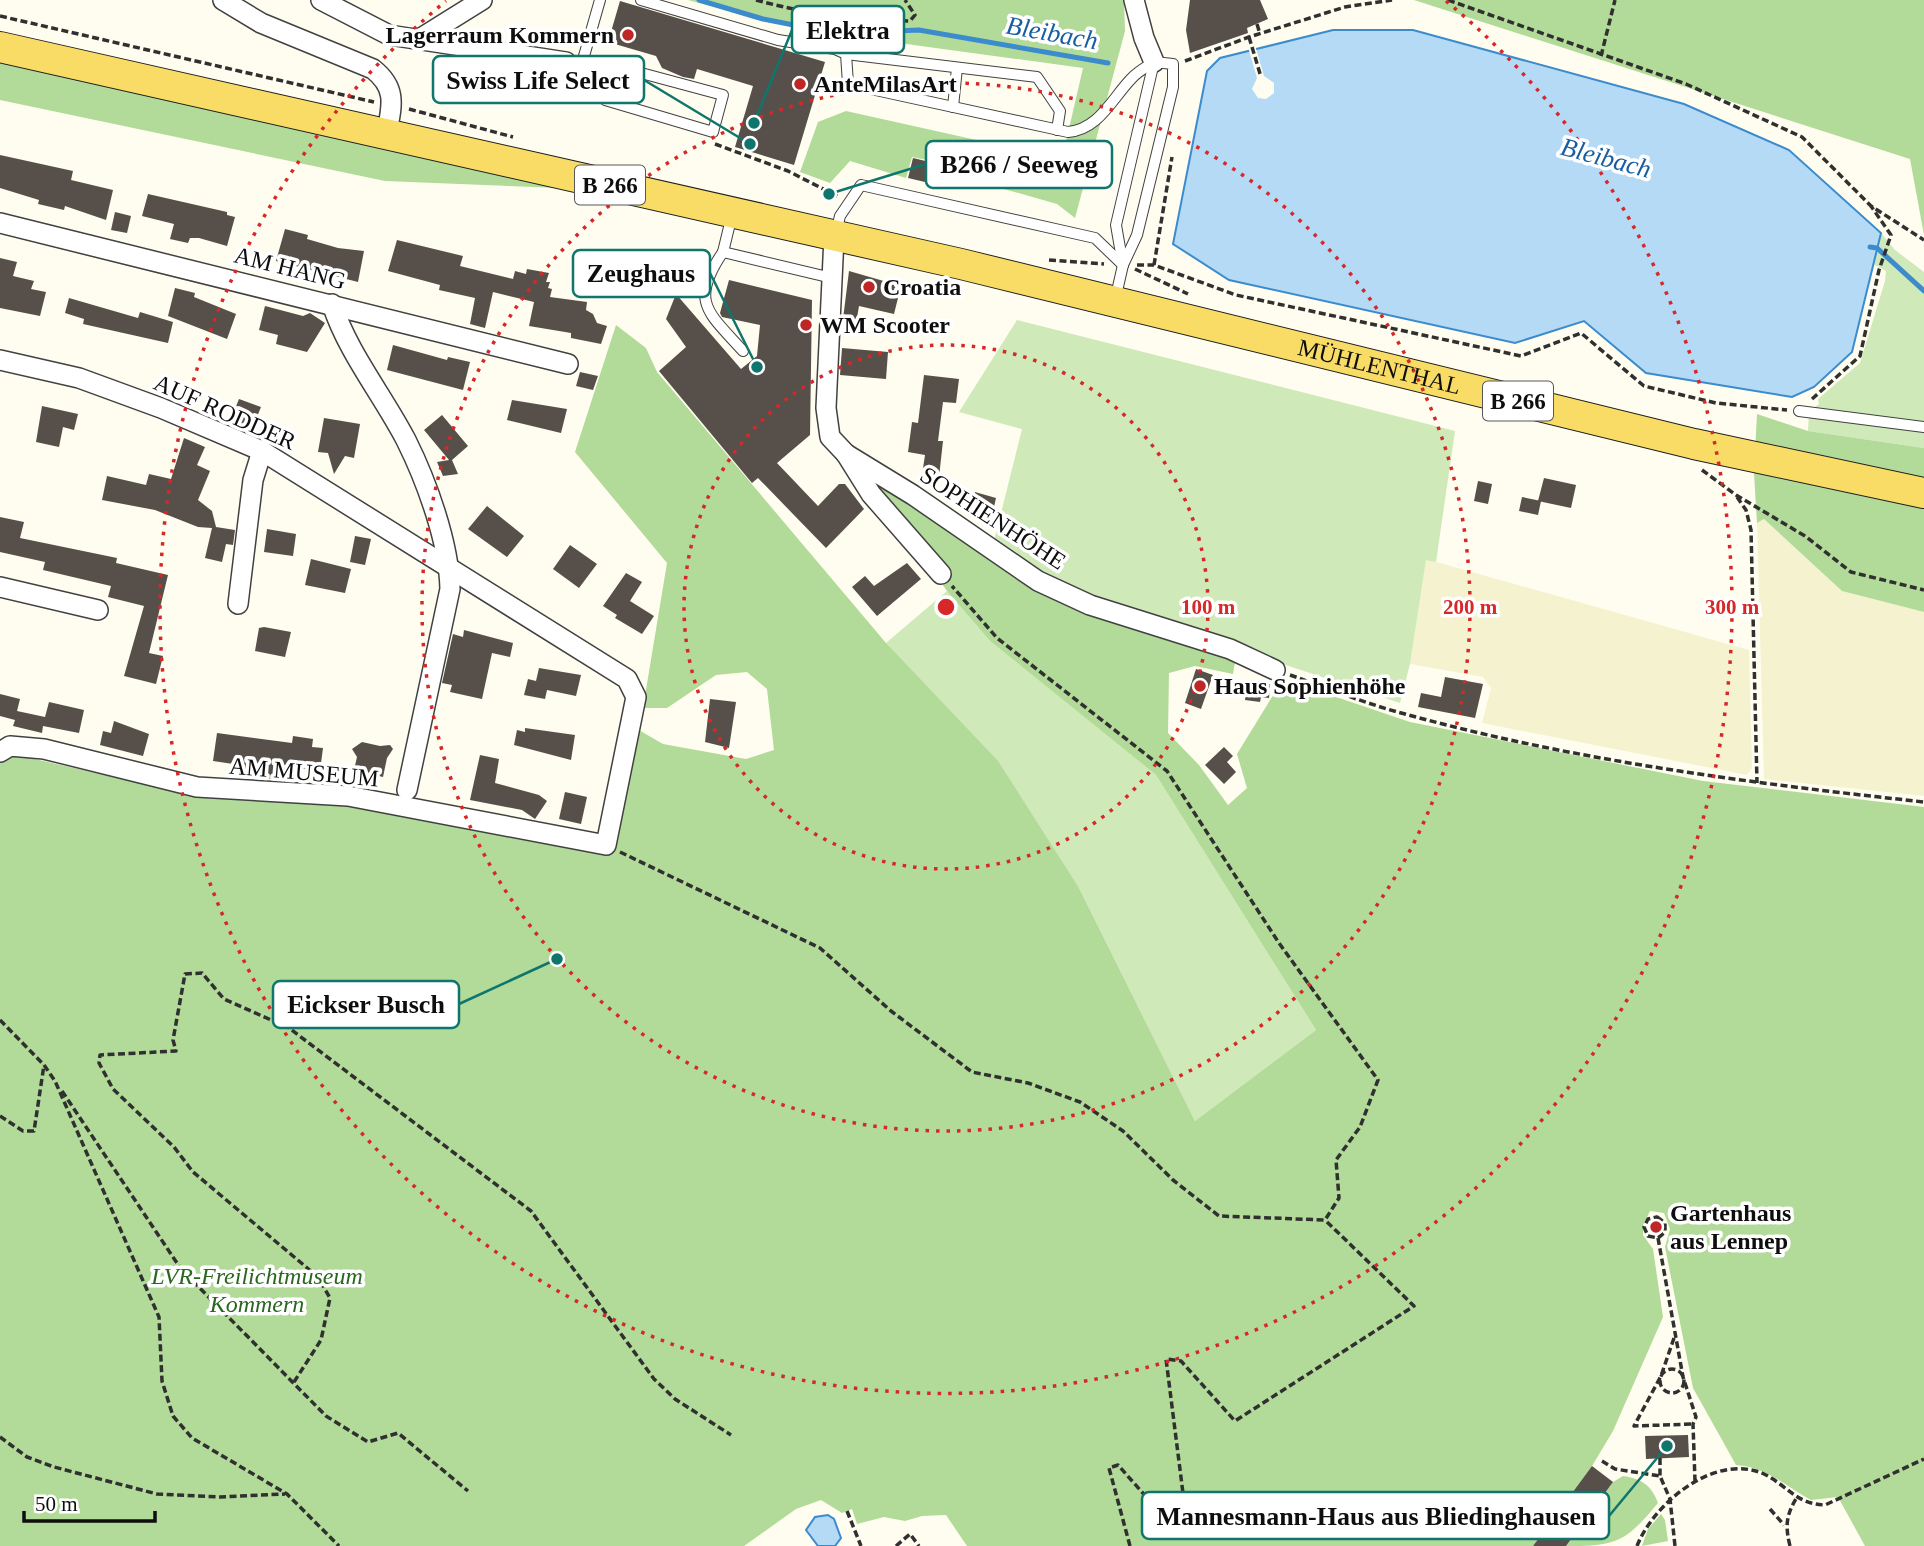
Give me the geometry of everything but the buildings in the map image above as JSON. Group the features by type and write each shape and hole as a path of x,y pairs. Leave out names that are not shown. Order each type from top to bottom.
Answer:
{"main road":[{"name":"B 266","path":"0,47 390,119 732,214 834,237"},
{"name":"MÜHLENTHAL","path":"834,237 1114,301 1693,444 1924,493"}],"street":[{"path":"223,0 261,23 373,69 391,88 390,119"},
{"path":"321,0 388,35 574,62"},
{"path":"421,38 482,0"},
{"path":"1134,0 1144,38 1154,62"},
{"name":"AM HANG","path":"0,223 568,364"},
{"path":"834,237 826,408 830,437 846,454 871,494 941,574"},
{"path":"331,304 340,328 407,441 437,519 450,566 450,589 407,790"},
{"name":"AUF RODDER","path":"0,360 79,378 161,408 262,451 626,678 636,697 606,845"},
{"path":"238,604 253,480 262,451"},
{"name":"SOPHIENHÖHE","path":"846,454 913,495 1038,581 1090,605 1230,649 1275,670"},
{"path":"0,587 98,610"},
{"name":"AM MUSEUM","path":"0,752 10,746 44,749 197,787 348,796 606,845"}],"lane":[{"path":"600,0 574,62 615,66 723,95 713,132 605,100 615,66"},
{"path":"641,0 778,40 835,49 846,54 1037,77 1060,111 1057,130"},
{"path":"846,54 848,83 1057,130 1080,131 1097,120 1133,76 1154,62 1173,64 1173,87 1137,235 1123,265 1114,301"},
{"path":"1123,265 1116,225 1154,62"},
{"path":"953,107 957,68"},
{"path":"834,237 840,216 860,185 1094,238 1123,265"},
{"path":"732,214 723,252 705,278 708,312 743,351"},
{"path":"723,252 832,278"},
{"path":"1799,411 1924,427"}],"path":[{"path":"756,0 795,11 873,20 910,21 915,15 905,0"},
{"path":"1187,68 1190,60 1249,37 1345,7 1392,0"},
{"path":"1174,143 1154,265 1236,295 1521,356 1581,333 1644,386 1716,403 1799,411 1860,356 1879,270 1891,236 1871,206 1802,137 1686,84 1448,0"},
{"path":"1601,55 1615,0"},
{"path":"0,16 390,119"},
{"path":"873,20 875,42"},
{"path":"1256,24 1260,34"},
{"path":"1249,37 1261,77"},
{"path":"713,132 716,147 788,172 827,191"},
{"path":"1871,206 1924,240"},
{"path":"1757,784 1751,530 1745,510 1736,495 1805,536 1851,572 1924,590"},
{"path":"941,574 997,638 1167,771 1279,943 1378,1080 1360,1127 1336,1160 1339,1198 1325,1220"},
{"path":"1275,670 1405,714 1614,761 1757,784 1924,802"},
{"path":"606,845 820,948 891,1011 972,1072 1028,1083 1080,1102 1123,1132 1173,1180 1219,1216 1325,1220 1414,1306 1235,1421 1181,1361 1166,1359 1185,1509 1164,1517 1118,1465 1109,1468 1130,1546"},
{"path":"294,1382 321,1340 330,1298 318,1277 193,1172 173,1147 113,1089 99,1063 100,1055 176,1051 173,1040 185,974 202,973 224,999 289,1028 531,1211 654,1379 676,1399 731,1435"},
{"path":"0,1020 44,1065 181,1269 326,1416 368,1442 398,1433 468,1491"},
{"path":"0,1116 23,1131 34,1130 44,1065"},
{"path":"55,1081 159,1317 162,1381 173,1416 192,1438 287,1494 339,1546"},
{"path":"1657,1217 1665,1223 1665,1232 1658,1238 1648,1236 1644,1227 1648,1219 1657,1217"},
{"path":"1658,1238 1683,1377 1696,1418 1693,1424 1695,1481"},
{"path":"1675,1336 1661,1376 1634,1426 1693,1424"},
{"path":"1672,1369 1678,1370 1683,1377 1683,1384 1672,1393 1662,1387 1661,1376 1672,1369"},
{"path":"0,1437 27,1457 54,1467 157,1494 220,1497 287,1494"},
{"path":"1660,1458 1660,1476 1670,1499 1675,1546"},
{"path":"1637,1546 1645,1526 1670,1499 1695,1481 1738,1469 1752,1469 1767,1475 1809,1504 1825,1505 1924,1459"},
{"path":"1602,1461 1615,1469 1660,1476"},
{"path":"1790,1546 1787,1515 1797,1497"},
{"path":"1770,1509 1786,1526"},
{"path":"847,1511 861,1546"},
{"path":"896,1546 910,1535 919,1546"}],"shaded area":[{"path":"1764,519 1842,591 1924,612 1924,796 1764,779 1757,523"},
{"path":"1426,559 1749,650 1752,768 1747,775 1482,723 1491,688 1483,677 1410,664"}],"green space":[{"path":"688,0 1124,0 1125,31 1075,218 1057,204 955,175 957,166 912,157 906,178 850,161 830,183 800,172 818,122 846,111 1062,159 1083,68 804,30"},
{"path":"1414,0 1924,0 1924,235 1910,159"},
{"path":"0,59 560,188 385,181 0,100"},
{"path":"1881,233 1895,250 1924,272 1924,448 1808,431 1809,412 1819,404 1818,399 1860,363 1885,281 1886,271 1873,264"},
{"path":"1017,320 1455,431 1436,562 1426,560 1410,664 1400,703 1091,600 993,545 1022,429 959,412"},
{"name":"LVR-Freilichtmuseum Kommern","path":"616,325 646,348 657,372 886,643 998,761 1079,888 1195,1121 1316,1030 1156,775 990,641 947,591 868,479 874,474 1013,571 1236,656 1233,674 1195,666 1169,673 1168,733 1199,765 1228,805 1247,788 1237,754 1283,679 1410,722 1703,781 1924,807 1924,1546 1865,1546 1838,1497 1811,1500 1766,1473 1736,1465 1693,1388 1665,1247 1670,1229 1664,1213 1650,1211 1643,1225 1643,1235 1653,1249 1663,1317 1613,1431 1592,1466 1533,1546 967,1546 946,1515 922,1516 905,1521 884,1517 857,1524 852,1509 842,1513 821,1500 796,1509 744,1546 0,1546 0,751 200,797 356,807 603,849 637,729 663,744 746,759 774,750 767,689 747,672 716,675 667,708 643,708 667,563 575,452"},
{"path":"1757,414 1808,431 1924,448 1924,612 1842,591 1764,519 1757,523 1754,473"},
{"path":"947,591 990,641 1156,775 1316,1030 1195,1121 1079,888 937,700 886,643"},
{"path":"1623,1476 1645,1484 1658,1503 1637,1527 1618,1540 1597,1545 1566,1546 1613,1482"},
{"path":"1661,1514 1665,1520 1668,1541 1642,1546 1648,1529"}],"water":[{"path":"1333,30 1413,30 1684,104 1789,150 1881,233 1852,352 1814,387 1792,397 1646,373 1584,321 1515,343 1229,280 1173,244 1207,71 1220,58"},
{"path":"828,1515 834,1519 841,1538 835,1546 818,1546 806,1530 815,1517"}],"pier":[{"path":"1255,45 1264,76 1274,83 1274,93 1266,99 1258,98 1252,89 1257,78 1248,47"}],"waterway":[{"name":"Bleibach","path":"699,0 763,19 809,28 850,33 919,30 1108,63"},
{"name":"Bleibach","path":"1870,247 1877,248 1924,291"}],"place":[{"name":"Lagerraum Kommern","path":"628,35"},
{"name":"AnteMilasArt","path":"800,84"},
{"name":"Elektra","path":"754,123"},
{"name":"Swiss Life Select","path":"750,144"},
{"name":"B266 / Seeweg","path":"829,194"},
{"name":"Croatia","path":"869,287"},
{"name":"WM Scooter","path":"806,325"},
{"name":"Zeughaus","path":"757,367"},
{"name":"Haus Sophienhöhe","path":"1200,686"},
{"name":"Eickser Busch","path":"557,959"},
{"name":"Gartenhaus aus Lennep","path":"1656,1227"},
{"name":"Mannesmann-Haus aus Bliedinghausen","path":"1667,1446"}]}
